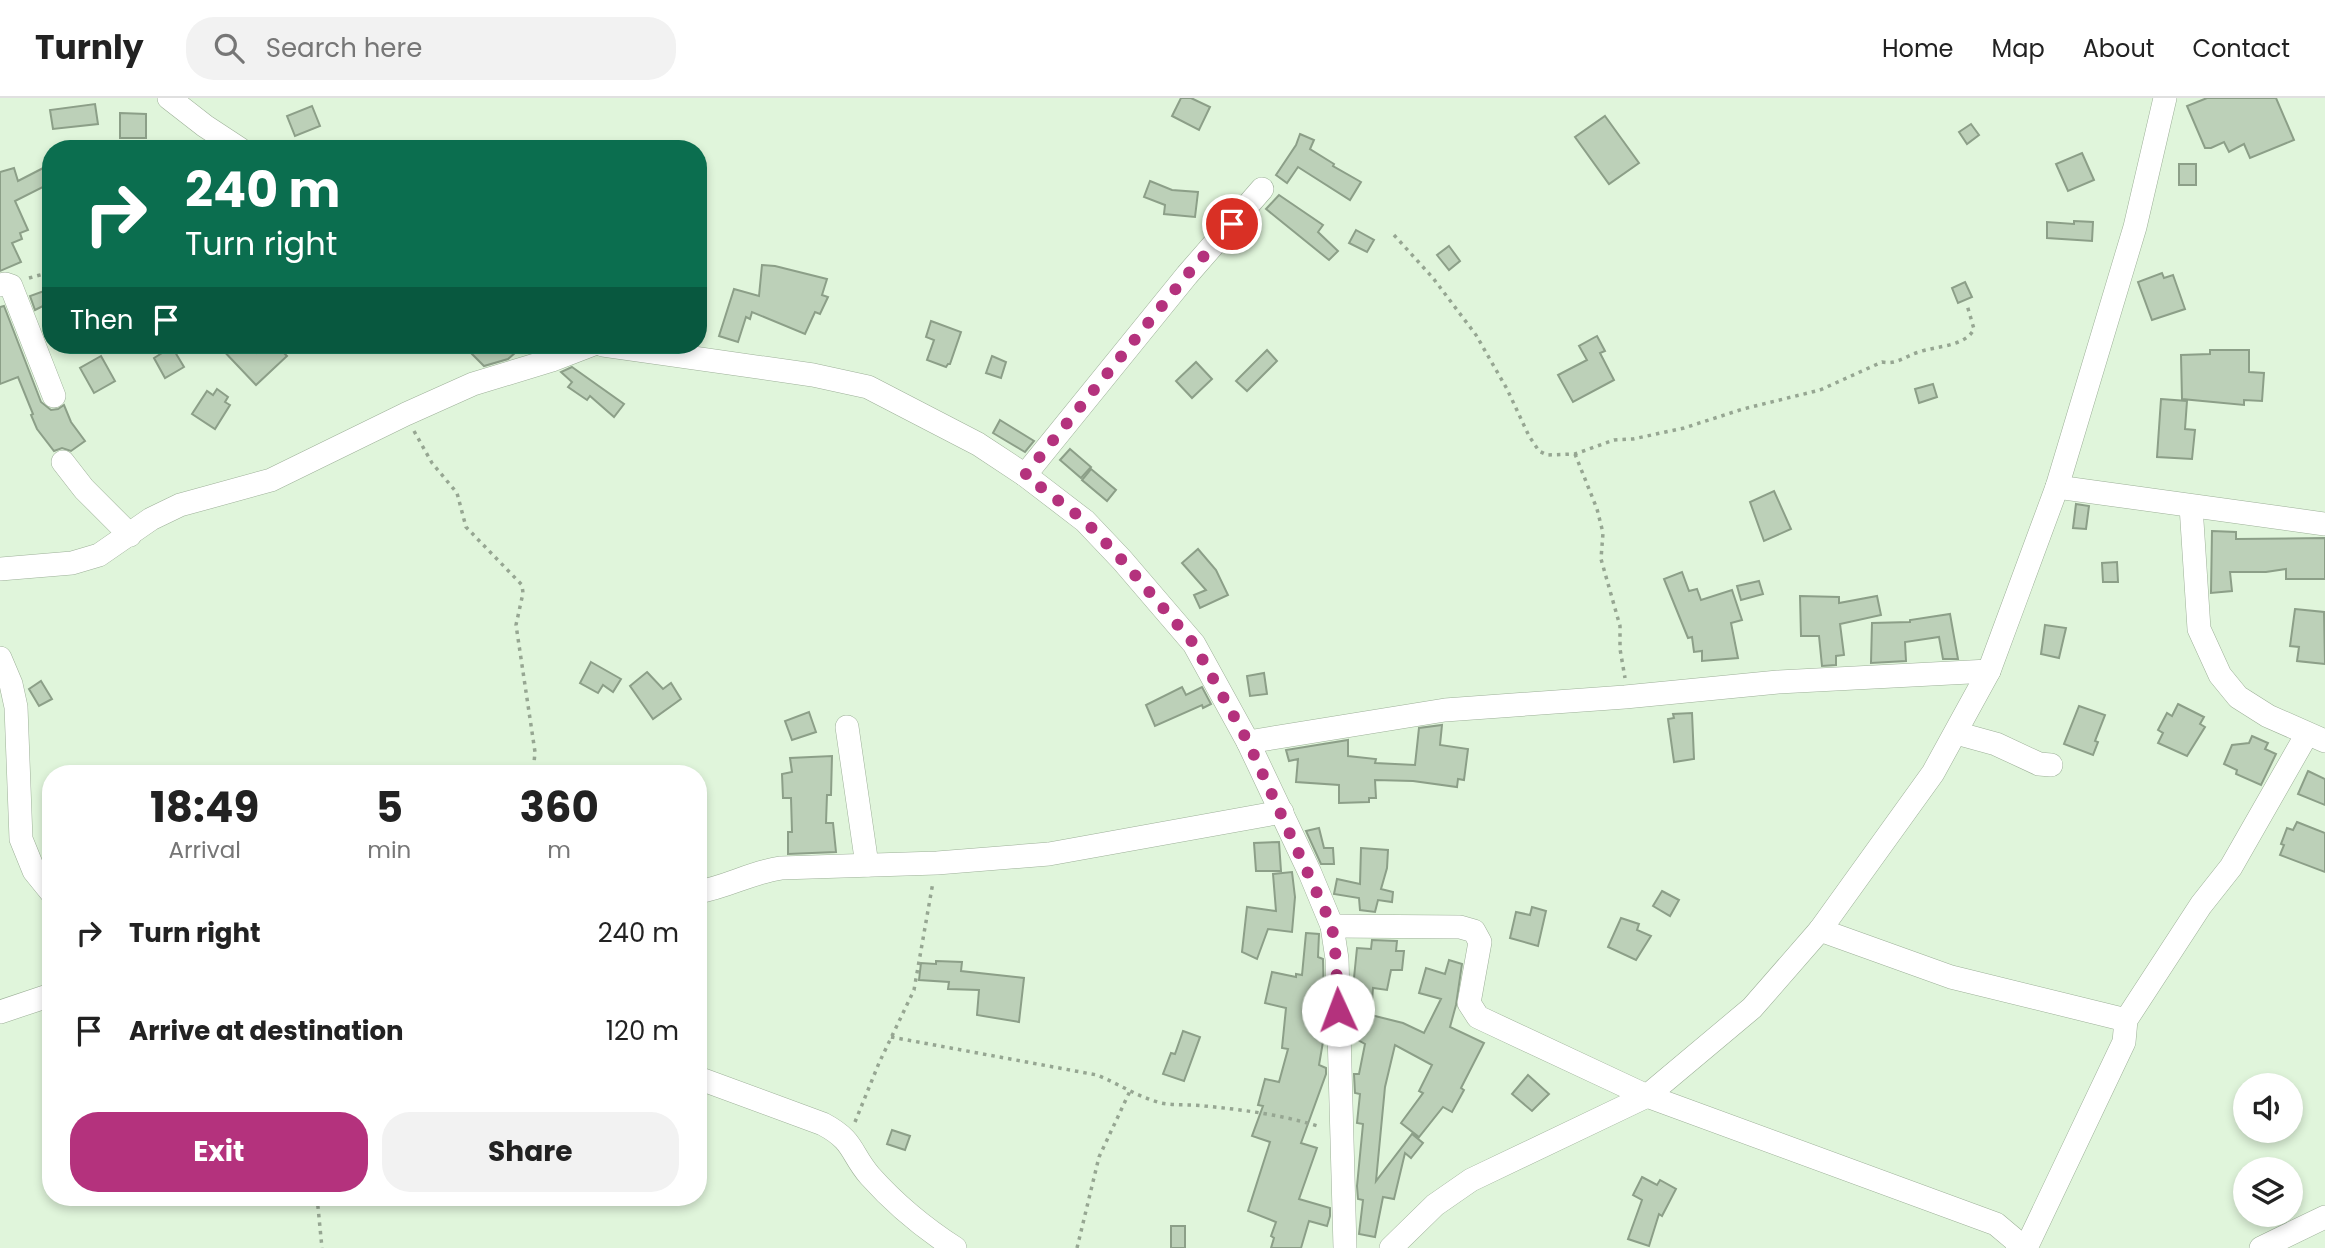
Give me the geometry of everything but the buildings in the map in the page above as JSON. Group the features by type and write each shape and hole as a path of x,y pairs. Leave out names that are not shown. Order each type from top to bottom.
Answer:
{"street":[{"path":"169,98 226,140"},
{"path":"1391,1248 1435,1205 1471,1180 1647,1096 1752,1008 1820,930 1933,773 1989,671 2057,487 2135,227 2165,98"},
{"path":"1025,475 1187,275 1262,189"},
{"path":"0,285 11,286 54,396"},
{"path":"0,569 72,563 99,555 151,519 180,505 271,480 473,384 567,354"},
{"path":"666,354 813,375 868,387 978,444 1025,475 1085,521 1194,644 1282,811 1332,926 1336,959 1345,1248"},
{"path":"63,462 84,489 130,535"},
{"path":"2057,487 2325,524"},
{"path":"2026,1248 2124,1042 2126,1020 2316,737 2268,716 2238,697 2220,675 2199,629 2191,506"},
{"path":"0,657 12,684 16,708 21,839 34,871 42,881"},
{"path":"1248,742 1445,710 1625,697 1778,682 1989,671"},
{"path":"846,727 867,865"},
{"path":"1956,733 1996,744 2039,764 2051,765"},
{"path":"707,890 761,870 937,863 1049,854 1282,811"},
{"path":"1332,926 1460,927 1474,931 1480,943 1469,1003 1472,1012 1478,1017 1647,1096 1996,1224 2015,1240 2018,1248"},
{"path":"1820,930 1951,977 2126,1020"},
{"path":"0,1012 42,998"},
{"path":"707,1081 823,1124 848,1141 869,1175 923,1227 955,1248"},
{"path":"2261,1248 2325,1217"}],"path":[{"path":"1394,235 1433,278 1476,335 1539,451 1547,455 1576,454 1614,440 1633,439 1684,428 1762,404 1820,390 1882,362 1891,364 1918,352 1948,346 1971,334 1974,329 1967,305"},
{"path":"406,414 424,451 457,493 466,527 522,585 523,593 516,625 534,765"},
{"path":"1576,454 1603,533 1601,559 1620,626 1625,697"},
{"path":"848,1141 891,1037 914,990 937,863"},
{"path":"891,1037 1097,1075 1165,1104 1259,1112 1342,1130"},
{"path":"1077,1248 1099,1157 1130,1091"},
{"path":"318,1206 322,1248"}],"route":[{"path":"1232,224 1187,275 1025,475 1085,521 1194,644 1282,811 1332,926 1338,1010"}]}
